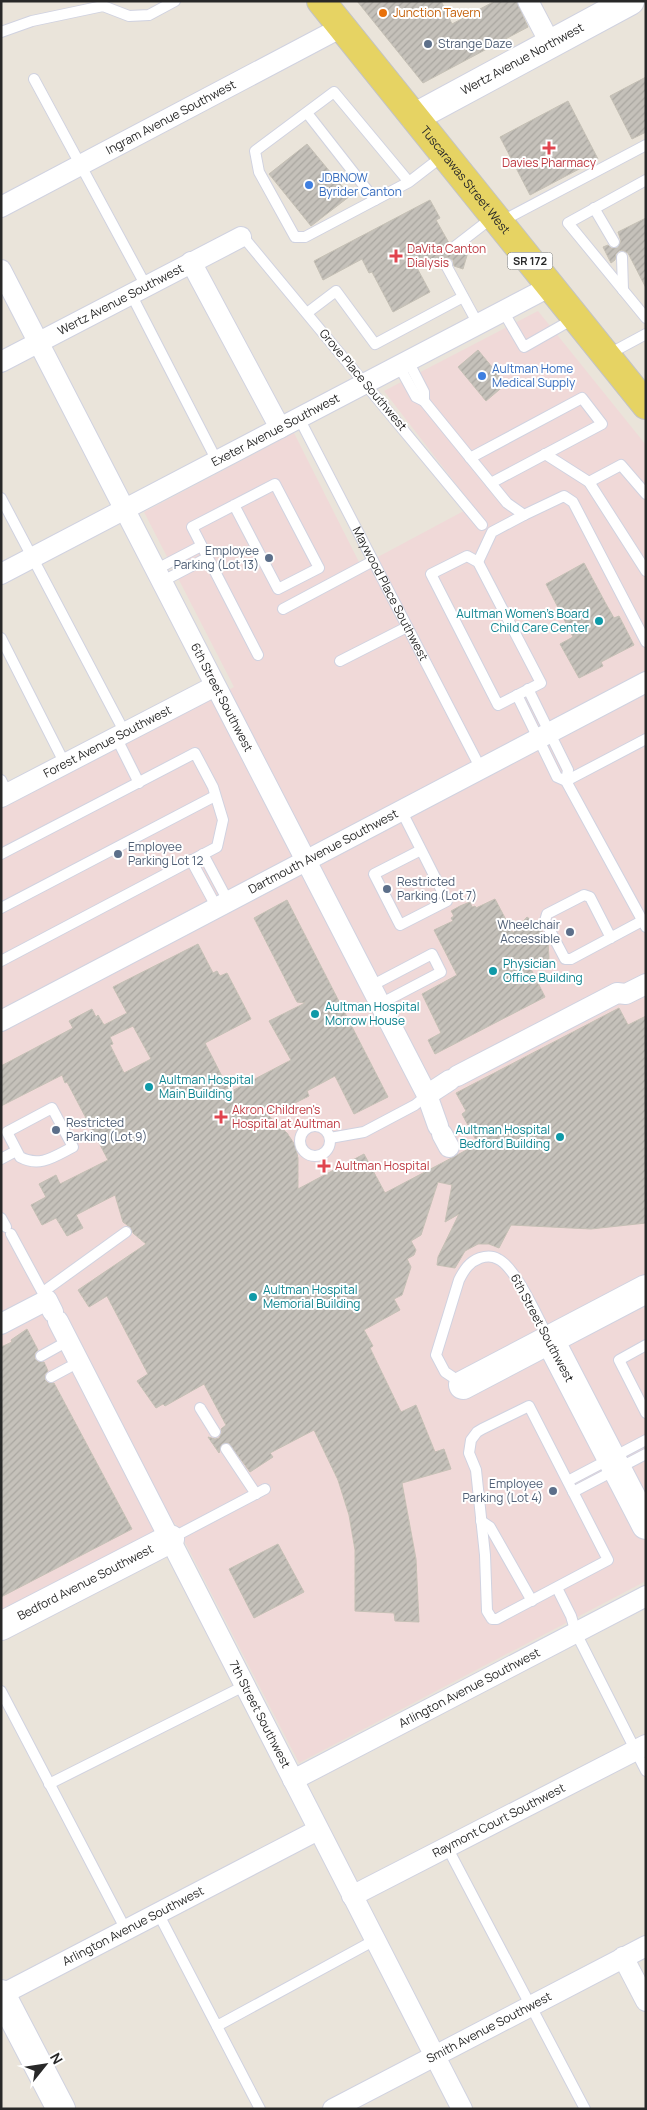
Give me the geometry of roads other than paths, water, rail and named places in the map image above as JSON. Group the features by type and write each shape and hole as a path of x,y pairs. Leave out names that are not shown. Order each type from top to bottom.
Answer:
{"main road":[{"name":"Tuscarawas Street West","path":"321,1 646,406"}],"street":[{"path":"528,1 550,44"},
{"name":"Wertz Avenue Northwest","path":"415,117 630,1"},
{"name":"Ingram Avenue Southwest","path":"1,206 342,28"},
{"name":"Wertz Avenue Southwest","path":"1,362 241,237"},
{"path":"191,262 280,428"},
{"name":"6th Street Southwest","path":"1,270 427,1096 443,1136"},
{"name":"Exeter Avenue Southwest","path":"1,574 551,286"},
{"name":"Dartmouth Avenue Southwest","path":"1,1021 646,682"},
{"name":"Forest Avenue Southwest","path":"4,790 65,764 215,686"},
{"path":"427,1096 454,1078 617,993 626,994 646,984"},
{"path":"464,1385 646,1289"},
{"path":"1,1324 50,1306"},
{"name":"7th Street Southwest","path":"50,1306 462,2109"},
{"name":"6th Street Southwest","path":"550,1340 646,1525"},
{"name":"Bedford Avenue Southwest","path":"1,1626 170,1539"},
{"name":"Arlington Avenue Southwest","path":"293,1780 646,1596"},
{"name":"Raymont Court Southwest","path":"352,1896 640,1748"},
{"name":"Arlington Avenue Southwest","path":"1,1995 318,1830"},
{"name":"Smith Avenue Southwest","path":"333,2109 531,2004 646,1946"},
{"path":"623,1957 646,2001"},
{"path":"1,1995 61,2109"}],"lane":[{"path":"1,32 32,21 103,6 129,16 149,15 175,1"},
{"path":"34,79 81,165 217,461"},
{"path":"410,182 334,92 256,151 259,172 295,237 305,237 410,182 445,155"},
{"path":"307,113 375,200"},
{"path":"453,248 496,219 646,145"},
{"path":"646,180 568,222 646,318"},
{"path":"594,208 614,242"},
{"name":"Grove Place Southwest","path":"241,237 245,239 366,383 482,525"},
{"path":"622,257 623,290"},
{"path":"447,264 478,324"},
{"path":"307,313 336,291 375,344 463,297"},
{"path":"503,311 524,347 575,317"},
{"path":"606,356 646,334"},
{"path":"404,363 424,392 424,401 507,503 524,515"},
{"path":"470,458 582,398 602,424 545,454 493,486"},
{"name":"Maywood Place Southwest","path":"299,418 481,769"},
{"path":"545,454 589,482 646,571"},
{"path":"589,482 621,465 646,494"},
{"path":"234,505 278,589 318,568 274,484 192,527 258,655"},
{"path":"478,562 492,532 564,496 573,502 646,642"},
{"path":"1,498 33,557 120,735 139,783"},
{"path":"158,576 202,546"},
{"path":"467,556 478,562 541,683 498,705 431,574 467,556"},
{"path":"158,576 207,558"},
{"path":"283,609 373,561"},
{"path":"340,661 407,627"},
{"path":"1,638 65,764"},
{"path":"528,689 544,735"},
{"path":"516,695 568,770 566,781 644,924 611,938 571,959 565,958 545,921 547,914 584,895 590,897 611,938"},
{"path":"566,781 646,739"},
{"path":"1,854 195,753 215,796 223,820 217,847 1,961"},
{"path":"1,908 215,796"},
{"path":"401,810 447,901 400,925 374,874 421,850"},
{"path":"203,854 223,905"},
{"path":"191,860 223,905"},
{"path":"432,954 441,972 375,995 432,954"},
{"path":"330,1138 364,1132 415,1105 427,1096"},
{"path":"52,1108 72,1147 43,1162 37,1163 20,1157 16,1151 7,1132 52,1108"},
{"path":"1,1159 16,1151"},
{"name":"7th Street Southwest","path":"6,1227 50,1306"},
{"path":"50,1306 126,1232"},
{"name":"6th Street Southwest","path":"464,1385 445,1372 436,1355 463,1272 474,1261 491,1257 504,1263 517,1279 550,1340"},
{"path":"41,1356 68,1341"},
{"path":"646,1345 619,1360 646,1413"},
{"path":"51,1377 79,1362"},
{"path":"529,1406 573,1492 608,1560 497,1619 492,1619 487,1610 485,1555 476,1470 470,1453 471,1440 482,1429 529,1406"},
{"path":"200,1408 215,1432"},
{"path":"573,1492 646,1440"},
{"path":"226,1448 256,1494"},
{"path":"568,1481 646,1454"},
{"path":"170,1539 265,1489"},
{"path":"481,1520 490,1527 532,1601"},
{"path":"557,1588 571,1616 576,1633 640,1748 646,1771"},
{"path":"49,1784 244,1686"},
{"path":"1,1691 126,1930"},
{"path":"447,1847 585,2109"},
{"path":"158,1913 260,2109"},
{"path":"216,2026 375,1940"}],"place":[{"name":"Junction Tavern","path":"383,13"},
{"name":"Strange Daze","path":"428,44"},
{"name":"Davies Pharmacy","path":"549,148"},
{"name":"JDBNOW Byrider Canton","path":"309,185"},
{"name":"DaVita Canton Dialysis","path":"396,256"},
{"name":"Aultman Home Medical Supply","path":"482,376"},
{"name":"Employee Parking (Lot 13)","path":"269,558"},
{"name":"Aultman Women's Board Child Care Center","path":"599,621"},
{"name":"Employee Parking Lot 12","path":"118,854"},
{"name":"Restricted Parking (Lot 7)","path":"387,889"},
{"name":"Wheelchair Accessible","path":"570,932"},
{"name":"Physician Office Building","path":"493,971"},
{"name":"Aultman Hospital Morrow House","path":"315,1014"},
{"name":"Aultman Hospital Main Building","path":"149,1087"},
{"name":"Akron Children's Hospital at Aultman","path":"221,1117"},
{"name":"Restricted Parking (Lot 9)","path":"56,1130"},
{"name":"Aultman Hospital Bedford Building","path":"560,1137"},
{"name":"Aultman Hospital","path":"324,1166"},
{"name":"Aultman Hospital Memorial Building","path":"253,1297"},
{"name":"Employee Parking (Lot 4)","path":"553,1491"}]}
